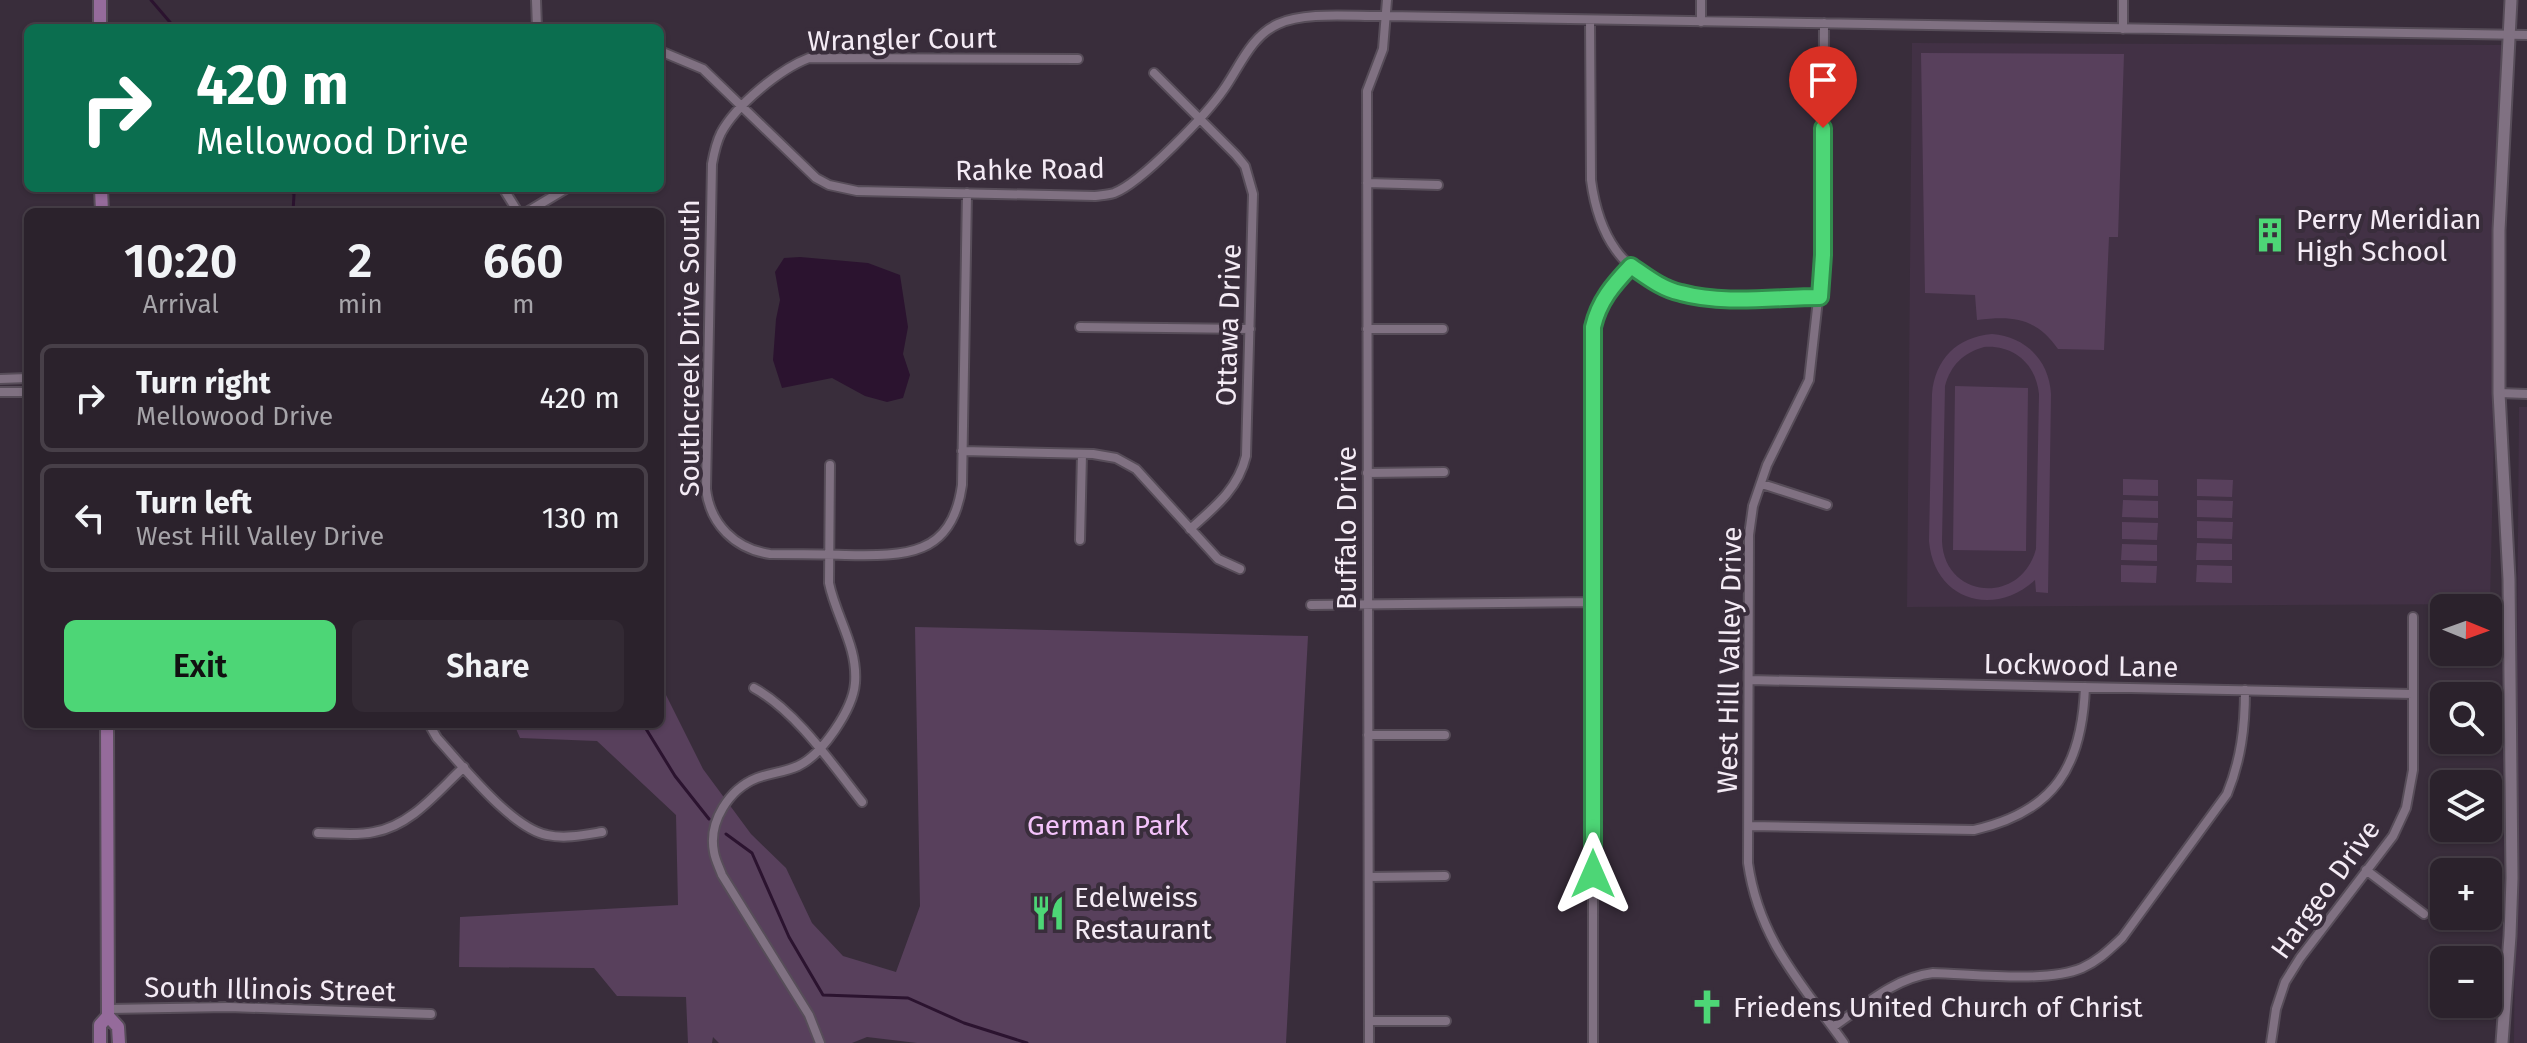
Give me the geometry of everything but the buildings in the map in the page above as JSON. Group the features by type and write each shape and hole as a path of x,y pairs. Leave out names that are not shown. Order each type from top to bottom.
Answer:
{"main road":[{"path":"100,0 100,24"},
{"path":"2502,1043 2512,878 2509,591 2499,393 2501,182 2511,0"},
{"path":"100,1043 100,1025 108,1012 107,728"},
{"path":"108,1012 118,1027 119,1043"}],"street":[{"path":"536,0 537,24"},
{"name":"Buffalo Drive","path":"1369,1043 1367,91 1383,49 1387,0"},
{"path":"1701,0 1701,22"},
{"path":"2123,0 2123,29"},
{"name":"Rahke Road","path":"664,53 703,69 801,166 829,185 857,191 1095,196 1113,193 1134,181 1201,118 1224,90 1255,40 1277,24 1303,17 2527,35"},
{"path":"1590,20 1591,180 1606,233 1631,266 1655,283 1679,293 1706,298 1820,297"},
{"name":"West Hill Valley Drive","path":"1824,23 1823,255 1809,380 1767,465 1753,506 1749,535 1748,863 1752,891 1764,926 1777,950 1844,1043"},
{"name":"Wrangler Court","path":"743,106 782,70 809,58 1078,59"},
{"name":"Ottawa Drive","path":"1154,73 1236,155 1250,180 1253,194 1246,456 1242,474 1226,497 1190,529"},
{"name":"Southcreek Drive South","path":"743,106 723,129 712,164 707,498 717,523 729,537 744,547 770,554 895,556 930,544 947,528 959,503 967,193"},
{"path":"1367,183 1438,185"},
{"path":"534,208 560,192"},
{"path":"1593,1043 1593,327 1596,313 1607,292 1631,266"},
{"path":"1080,327 1250,329"},
{"path":"1367,329 1443,329"},
{"path":"0,379 24,378"},
{"path":"0,392 24,392"},
{"path":"2499,393 2527,394"},
{"path":"962,451 1082,454 1116,458 1136,469 1218,559 1240,569"},
{"path":"1080,540 1082,454"},
{"path":"820,1043 809,1015 722,875 714,853 713,839 719,813 736,791 755,779 796,767 819,749 846,712 855,681 852,649 829,583 830,465"},
{"path":"1367,473 1444,472"},
{"path":"1762,484 1827,505"},
{"path":"1311,605 1593,602"},
{"name":"Hargeo Drive","path":"2271,1043 2276,1009 2285,982 2393,836 2406,808 2413,770 2413,617"},
{"name":"Lockwood Lane","path":"1749,680 2413,694"},
{"path":"1749,826 1974,830 2010,820 2044,797 2060,780 2074,756 2084,720 2085,687"},
{"path":"754,688 772,698 862,802"},
{"path":"1833,1027 1897,983 1914,976 1933,973 2052,975 2080,969 2101,957 2122,938 2227,794 2245,728 2245,690"},
{"path":"431,728 437,738 513,818 532,830 563,837 602,832"},
{"path":"1368,735 1445,735"},
{"path":"318,833 374,832 400,823 464,767"},
{"path":"2366,870 2424,914"},
{"path":"1369,877 1445,876"},
{"name":"South Illinois Street","path":"108,1012 229,1007 431,1014"},
{"path":"1369,1021 1446,1021"}],"shaded area":[{"name":"Perry Meridian High School","path":"1912,43 2503,45 2490,594 2430,594 2430,604 1907,607"},
{"path":"784,258 868,263 900,275 908,327 903,354 910,375 903,398 887,402 865,396 832,378 782,388 773,360 780,300 775,272"},
{"path":"2519,407 2527,407 2527,1043 2514,1043"}],"green space":[{"path":"1921,53 2124,54 2118,237 2109,237 2104,350 2058,349 2041,330 2022,321 2002,318 1977,320 1975,295 1925,293"},
{"path":"1979,336 2004,336 2025,345 2040,361 2049,382 2048,593 2036,592 2035,580 2019,592 2001,598 1984,600 1968,597 1942,577 1933,561 1929,541 1934,381 1950,352","holes":["1984,347 1995,347 2022,358 2037,383 2036,549 2028,567 2015,580 2000,587 1984,588 1969,584 1955,575 1946,560 1942,541 1945,386 1954,366 1964,356"]},
{"path":"1955,386 2028,388 2026,551 1953,550"},
{"path":"2123,479 2158,480 2158,496 2123,495"},
{"path":"2197,479 2233,480 2232,497 2197,496"},
{"path":"2123,500 2158,501 2158,518 2122,517"},
{"path":"2197,500 2233,501 2232,518 2197,517"},
{"path":"2197,521 2233,522 2232,539 2197,538"},
{"path":"2122,522 2158,523 2157,540 2122,539"},
{"path":"2197,543 2232,544 2232,560 2196,560"},
{"path":"2122,544 2157,545 2157,561 2121,560"},
{"path":"2121,565 2157,566 2156,583 2121,582"},
{"path":"2197,565 2232,566 2232,583 2196,582"},
{"name":"German Park","path":"915,627 1308,636 1286,1043 917,1043 867,1037 852,1043 719,1043 713,1037 712,1043 688,1043 686,997 617,996 594,968 459,967 460,917 678,905 676,815 597,741 520,738 516,728 664,728 664,691 703,769 751,834 786,868 812,923 843,956 896,972 920,906"}],"waterway":[{"path":"151,0 172,24"},
{"path":"292,192 293,208"},
{"path":"645,728 675,776 709,819"},
{"path":"726,834 752,853 789,937 823,995 908,998 964,1023 1027,1043"}],"place":[{"name":"Perry Meridian High School","path":"2270,235"},
{"name":"Edelweiss Restaurant","path":"1048,913"},
{"name":"Friedens United Church of Christ","path":"1707,1007"}],"route":[{"path":"1593,874 1593,327 1596,313 1607,292 1631,266 1655,283 1679,293 1706,298 1820,297 1823,128"}]}
